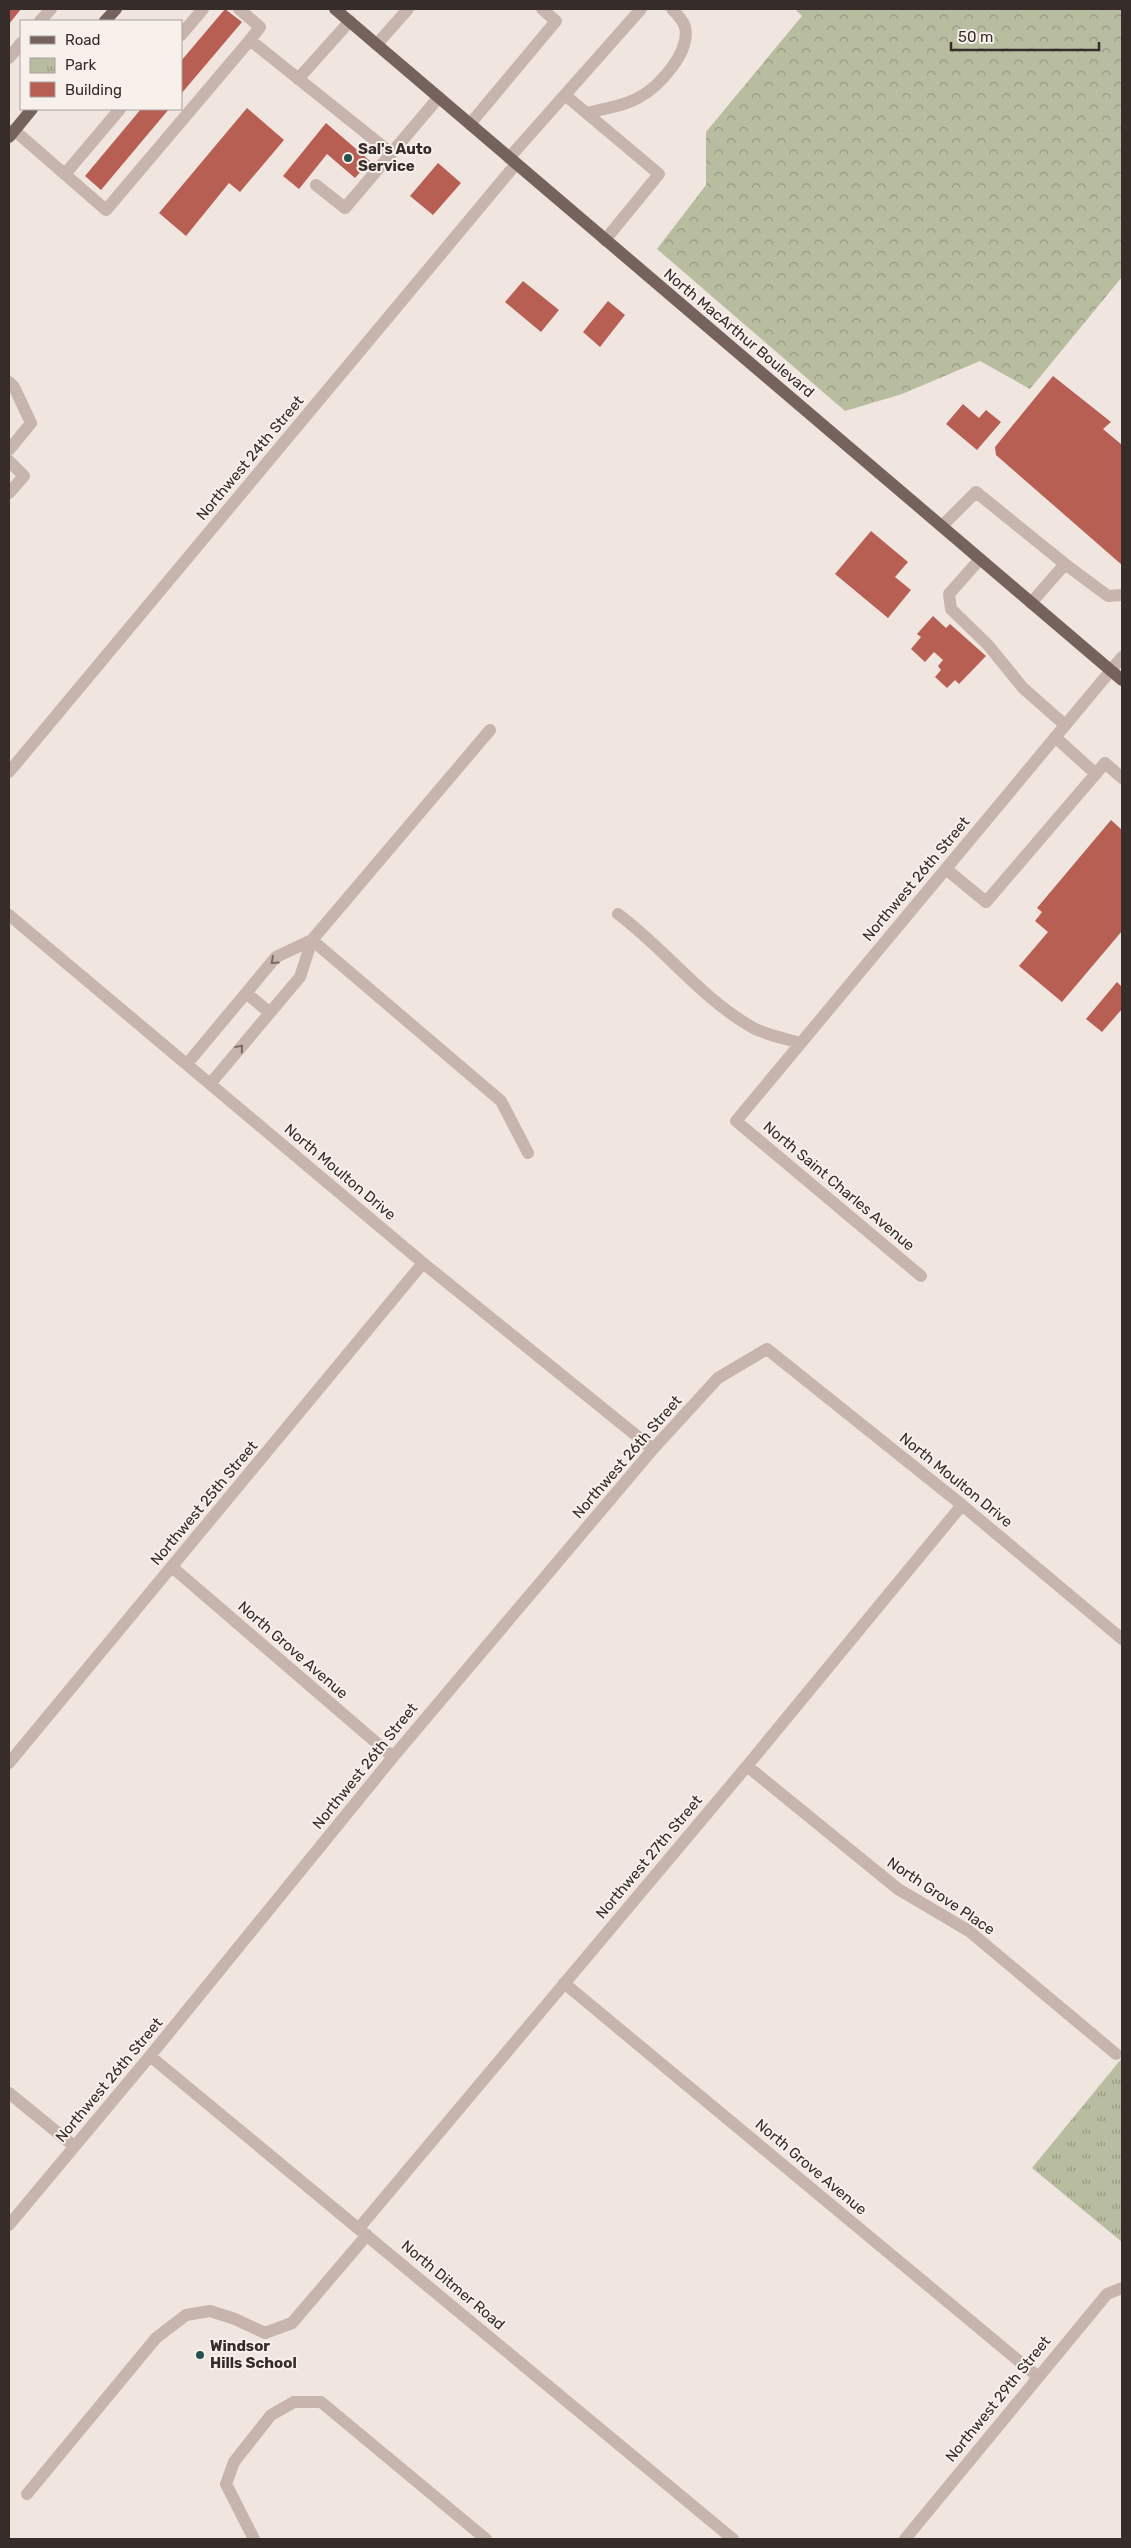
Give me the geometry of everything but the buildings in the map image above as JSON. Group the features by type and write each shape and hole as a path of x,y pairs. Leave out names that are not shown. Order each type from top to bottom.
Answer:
{"main road":[{"path":"106,20 116,9"},
{"name":"North MacArthur Boulevard","path":"335,9 1122,680"},
{"path":"12,133 31,110"}],"street":[{"path":"41,20 50,9"},
{"path":"182,34 204,9"},
{"path":"12,133 65,174 106,210 260,27 239,9"},
{"path":"377,44 408,9"},
{"path":"470,124 556,21 542,9"},
{"name":"Northwest 24th Street","path":"9,772 513,161 565,95 641,9"},
{"path":"586,113 638,98 662,80 678,58 686,36 682,20 672,9"},
{"path":"298,79 350,21"},
{"path":"250,40 391,154"},
{"path":"9,58 20,44"},
{"path":"565,95 659,174 605,240"},
{"path":"316,185 345,208 439,97"},
{"path":"65,174 119,110"},
{"path":"9,382 14,387 31,423 9,450"},
{"path":"9,461 24,476 9,492"},
{"path":"942,526 976,492 1108,596 1122,595"},
{"path":"980,559 949,594 952,608 988,645 1022,688 1065,725"},
{"path":"1031,603 1066,564"},
{"name":"Northwest 26th Street","path":"736,1121 1122,658"},
{"path":"210,1084 300,977 312,940 490,730"},
{"path":"1055,737 1096,774"},
{"path":"946,869 986,902 1105,763 1122,778"},
{"path":"618,914 641,931 727,1011 751,1027 800,1043"},
{"name":"North Moulton Drive","path":"9,915 423,1263 654,1449"},
{"path":"187,1064 276,957 312,940"},
{"path":"312,940 501,1102 528,1153"},
{"path":"246,993 269,1012"},
{"name":"North Saint Charles Avenue","path":"736,1121 921,1276"},
{"name":"Northwest 25th Street","path":"9,1763 423,1263"},
{"name":"Northwest 26th Street","path":"9,2225 150,2056 392,1757 654,1449 718,1378 766,1350"},
{"name":"North Moulton Drive","path":"766,1350 962,1505 1122,1639"},
{"name":"Northwest 27th Street","path":"27,2494 156,2338 186,2315 210,2312 235,2319 265,2333 292,2323 363,2231 564,1983 747,1766 962,1505"},
{"name":"North Grove Avenue","path":"172,1567 392,1757"},
{"name":"North Grove Place","path":"747,1766 898,1890 969,1931 1116,2054"},
{"name":"North Grove Avenue","path":"564,1983 1038,2376"},
{"name":"North Ditmer Road","path":"150,2056 733,2539"},
{"path":"9,2093 74,2146"},
{"name":"Northwest 29th Street","path":"906,2539 1107,2294 1122,2288"},
{"path":"254,2539 226,2484 234,2462 272,2415 294,2402 321,2402 486,2539"}],"green space":[{"path":"795,9 1122,9 1122,277 1030,389 980,361 902,394 845,411 657,249 706,185 706,132 802,16"},
{"path":"1122,2058 1122,2242 1032,2168"}],"place":[{"name":"Sal's Auto Service","path":"348,158"},
{"name":"Windsor Hills School","path":"200,2355"}]}
